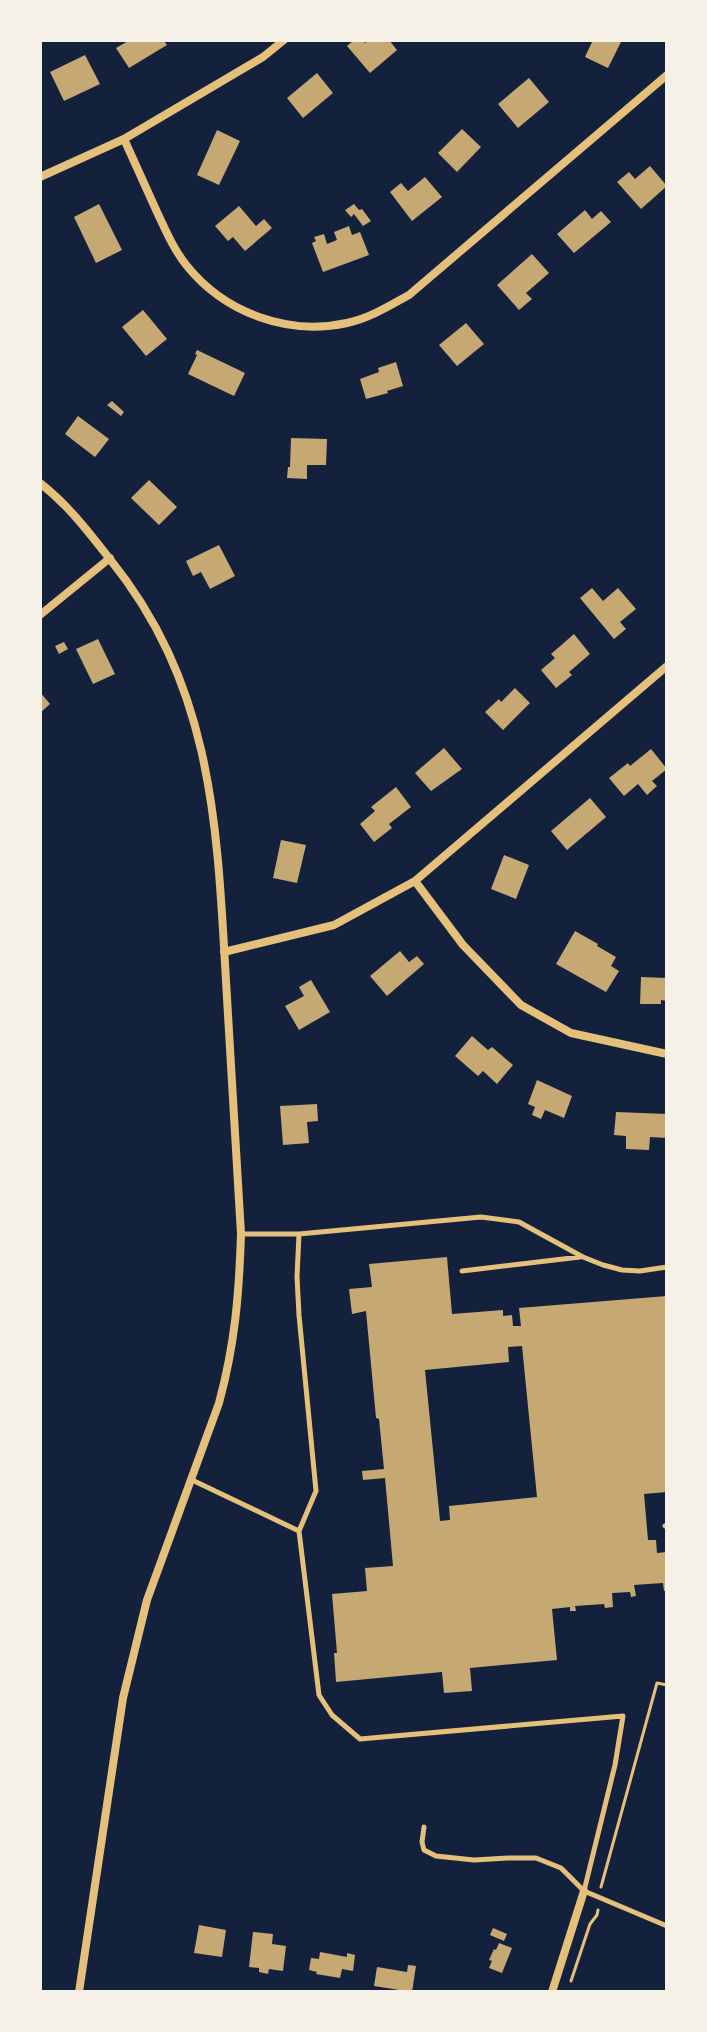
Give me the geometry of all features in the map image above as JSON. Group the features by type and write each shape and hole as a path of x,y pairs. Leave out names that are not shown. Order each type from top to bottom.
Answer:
{"street":[{"path":"40,177 124,139 263,57 284,40"},
{"path":"124,139 171,243 206,286 233,306 259,318 315,327 348,323 381,311 409,295 667,75"},
{"path":"40,483 76,515 126,578 157,629 196,725 213,806 241,1234 236,1320 228,1370 192,1480 147,1600 123,1698 79,1992"},
{"path":"40,615 110,558"},
{"path":"224,952 334,925 415,881 667,666"},
{"path":"415,881 463,945 521,1005 571,1033 667,1054"},
{"path":"552,1992 584,1891"}],"lane":[{"path":"241,1234 299,1234 475,1217 519,1222 583,1257 622,1270 667,1267"},
{"path":"299,1234 299,1315 316,1491 299,1531 319,1695 332,1715 360,1739 623,1716 615,1765 584,1891"},
{"path":"462,1271 583,1257"},
{"path":"192,1480 299,1531"},
{"path":"424,1827 424,1850 436,1856 474,1860 536,1858 561,1868 584,1891 667,1926"}],"path":[{"path":"570,1982 590,1924 597,1915 601,1885 657,1683 667,1685"}],"building":[{"path":"130,40 163,40 167,45 129,68 116,48"},
{"path":"354,40 365,43 368,40 389,40 397,50 370,73 347,46"},
{"path":"593,40 622,40 608,68 585,57"},
{"path":"85,55 100,84 64,101 50,72"},
{"path":"317,73 333,93 303,118 287,98"},
{"path":"529,78 549,102 518,128 498,104"},
{"path":"462,129 481,147 457,172 438,153"},
{"path":"217,130 240,141 219,185 197,175"},
{"path":"650,166 667,186 641,209 617,182 629,172 635,179"},
{"path":"425,177 442,197 412,221 390,192 401,183 408,191"},
{"path":"99,204 122,250 96,263 74,217"},
{"path":"354,204 371,221 363,226 354,214 351,217 345,210"},
{"path":"239,206 256,226 264,219 272,228 245,251 233,237 228,241 215,226"},
{"path":"585,210 592,219 601,211 611,222 574,253 557,234"},
{"path":"349,226 352,235 360,232 369,255 323,272 312,243 316,241 314,237 324,234 327,244 337,240 334,232"},
{"path":"532,254 549,273 526,293 532,299 519,310 497,285"},
{"path":"143,310 167,339 146,356 122,327"},
{"path":"466,323 484,344 457,366 439,345"},
{"path":"197,350 245,373 234,396 188,374"},
{"path":"396,362 403,386 366,399 360,379"},
{"path":"112,401 124,412 121,416 107,405"},
{"path":"78,416 109,439 95,457 65,434"},
{"path":"291,438 327,439 326,465 307,465 307,479 287,478"},
{"path":"149,480 177,507 159,525 131,498"},
{"path":"219,545 235,576 210,589 201,572 193,576 186,561"},
{"path":"592,588 603,601 618,588 636,609 620,622 626,629 614,639 580,598"},
{"path":"574,634 590,654 556,688 541,670 555,658 551,654"},
{"path":"98,639 115,674 93,684 76,649"},
{"path":"64,642 68,649 59,654 55,646"},
{"path":"515,688 530,703 503,730 485,712"},
{"path":"40,692 50,704 40,713"},
{"path":"444,748 462,769 431,791 415,773"},
{"path":"651,749 667,769 652,781 657,786 647,795 638,784 624,796 609,778"},
{"path":"396,787 411,807 389,824 392,828 374,842 360,824 375,811 371,807"},
{"path":"590,798 606,817 567,850 551,831"},
{"path":"281,840 306,845 297,883 273,878"},
{"path":"504,855 529,865 516,899 491,889"},
{"path":"575,931 616,957 611,966 619,971 606,992 556,964"},
{"path":"400,951 409,962 417,956 424,964 387,996 370,976"},
{"path":"641,977 667,978 667,1001 640,1004"},
{"path":"311,980 330,1012 299,1030 285,1006 304,996 299,987"},
{"path":"472,1036 488,1050 492,1047 513,1065 497,1084 483,1071 478,1076 455,1056"},
{"path":"537,1080 572,1096 564,1118 545,1110 541,1119 532,1115 535,1107 528,1104"},
{"path":"317,1104 318,1121 307,1122 309,1143 283,1145 280,1106"},
{"path":"616,1112 667,1114 667,1138 650,1137 649,1150 626,1149 626,1136 614,1135"},
{"path":"447,1257 452,1314 503,1310 503,1316 512,1315 513,1326 521,1326 519,1308 667,1296 667,1492 644,1494 648,1540 656,1540 657,1553 667,1552 667,1591 664,1591 663,1583 634,1585 636,1596 631,1597 630,1592 612,1593 613,1607 605,1608 604,1604 575,1606 576,1611 570,1611 570,1607 552,1609 557,1660 470,1668 472,1691 444,1693 442,1672 336,1682 332,1594 367,1591 365,1568 393,1566 385,1478 363,1480 362,1471 384,1469 366,1311 352,1314 349,1289 372,1287 369,1264","holes":["522,1346 537,1497 449,1506 450,1520 440,1521 425,1370 509,1362 508,1347"]},
{"path":"199,1925 226,1930 222,1957 194,1953"},
{"path":"493,1928 507,1934 504,1941 490,1935"},
{"path":"253,1932 273,1934 272,1944 286,1946 283,1971 269,1969 268,1974 259,1972 259,1968 249,1967"},
{"path":"499,1943 512,1948 502,1973 489,1968 492,1961 489,1960"},
{"path":"320,1952 347,1957 347,1953 355,1955 353,1971 342,1969 340,1978 309,1970 311,1958 319,1959"},
{"path":"408,1965 416,1966 412,1992 374,1986 377,1967 407,1972"}]}
